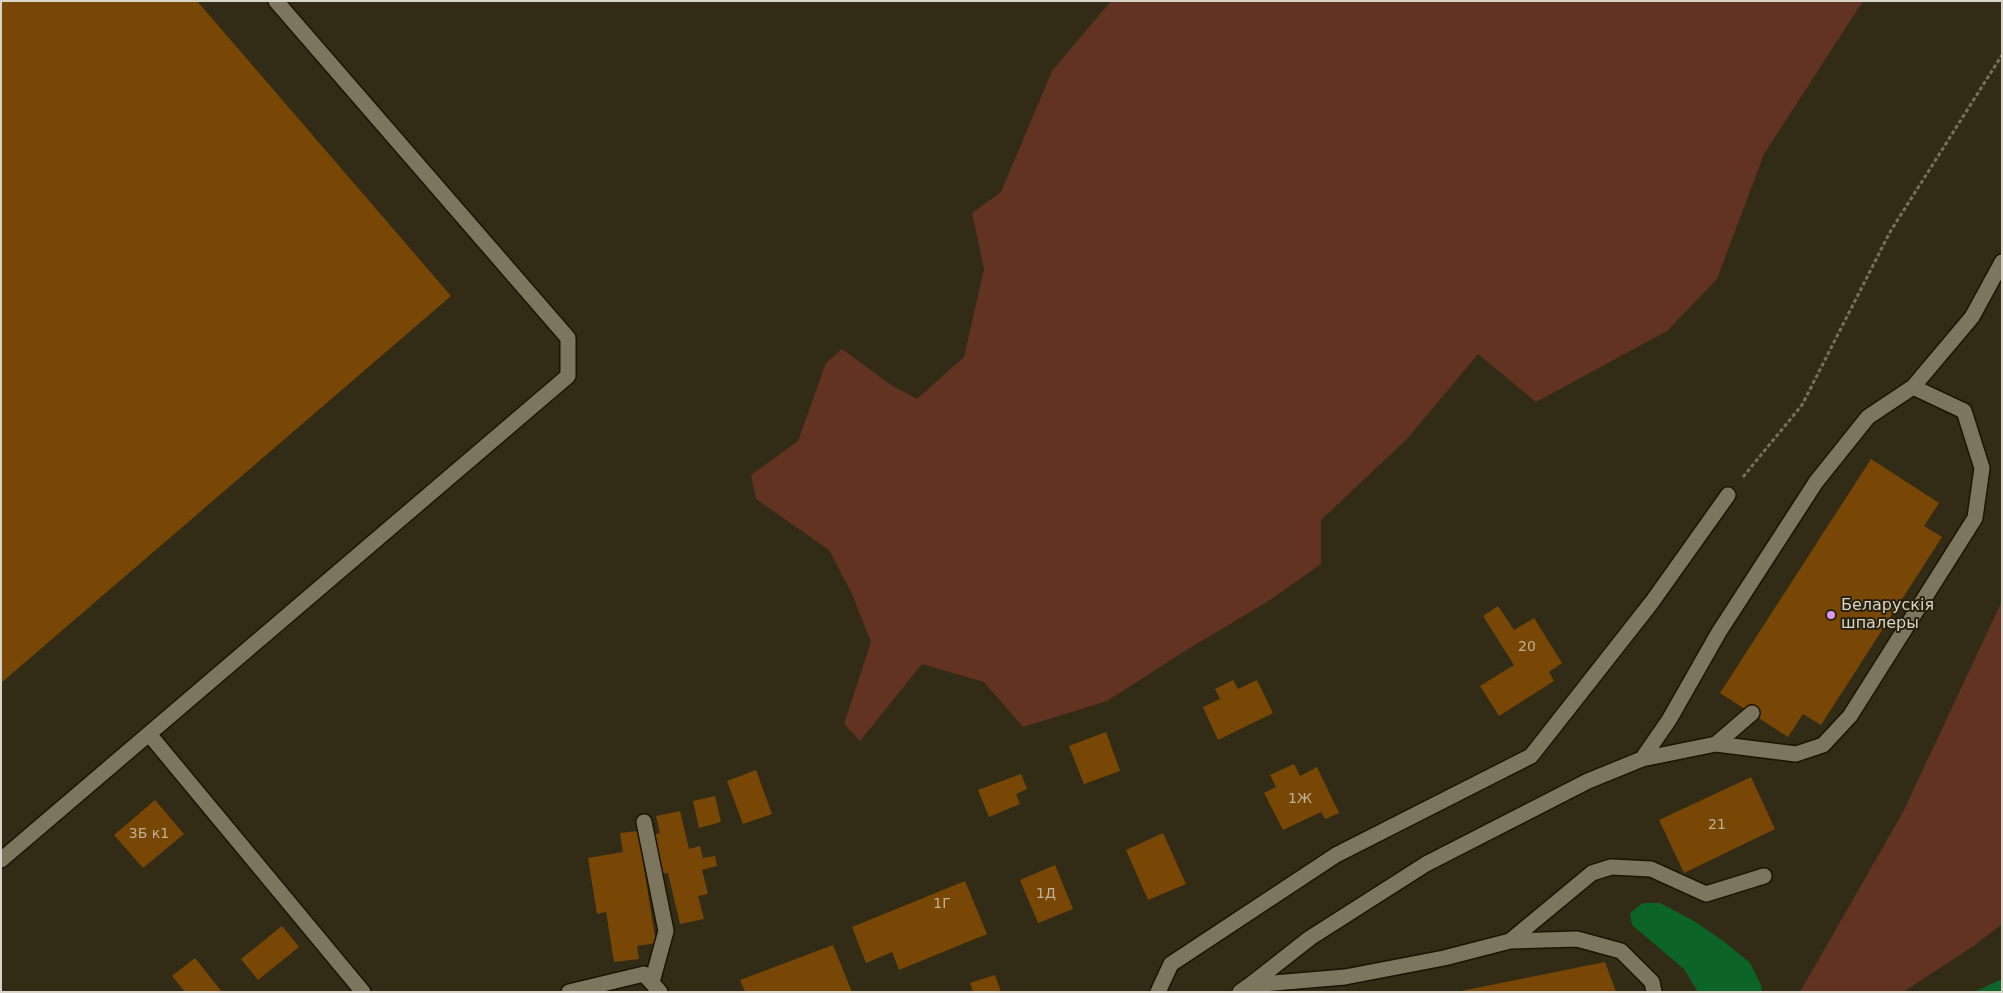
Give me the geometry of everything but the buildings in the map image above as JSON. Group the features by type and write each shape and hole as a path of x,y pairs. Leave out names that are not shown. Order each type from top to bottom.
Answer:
{"lane":[{"path":"1,860 568,376 568,338 276,1"},
{"path":"1642,759 1669,720 1719,632 1816,482 1868,417 1913,387 1972,316 2002,262"},
{"path":"1245,988 1310,938 1426,864 1588,781 1642,759 1716,744 1796,754 1823,745 1850,716 1974,518 1982,468 1964,411 1913,387"},
{"path":"1158,992 1171,964 1336,855 1532,756 1652,602 1728,495"},
{"path":"1716,744 1752,714"},
{"path":"148,734 363,992"},
{"path":"644,822 666,931 656,987"},
{"path":"1510,941 1592,873 1611,867 1651,869 1706,894 1764,876"},
{"path":"1245,988 1345,977 1444,958 1510,941 1577,939 1621,951 1652,982 1654,992"},
{"path":"569,992 644,974 656,987"}],"path":[{"path":"1728,495 1802,406 1890,232 2002,54"}],"shaded area":[{"path":"1111,1 1863,1 1764,154 1717,279 1667,331 1536,402 1478,354 1407,439 1321,520 1321,564 1267,602 1188,649 1107,701 1023,727 984,682 922,664 860,741 844,724 871,642 852,594 829,550 756,499 751,475 798,441 826,363 842,349 891,385 917,399 964,357 984,269 972,213 1001,192 1052,71"},
{"path":"2002,601 2002,924 1975,945 1903,992 1800,992 1903,812"},
{"path":"1643,903 1660,903 1694,921 1722,940 1750,963 1761,985 1762,992 1698,992 1684,969 1632,925 1630,913"},
{"path":"2002,979 2002,992 1974,992"}],"place":[{"name":"Беларускія шпалеры","path":"1831,615"}]}
